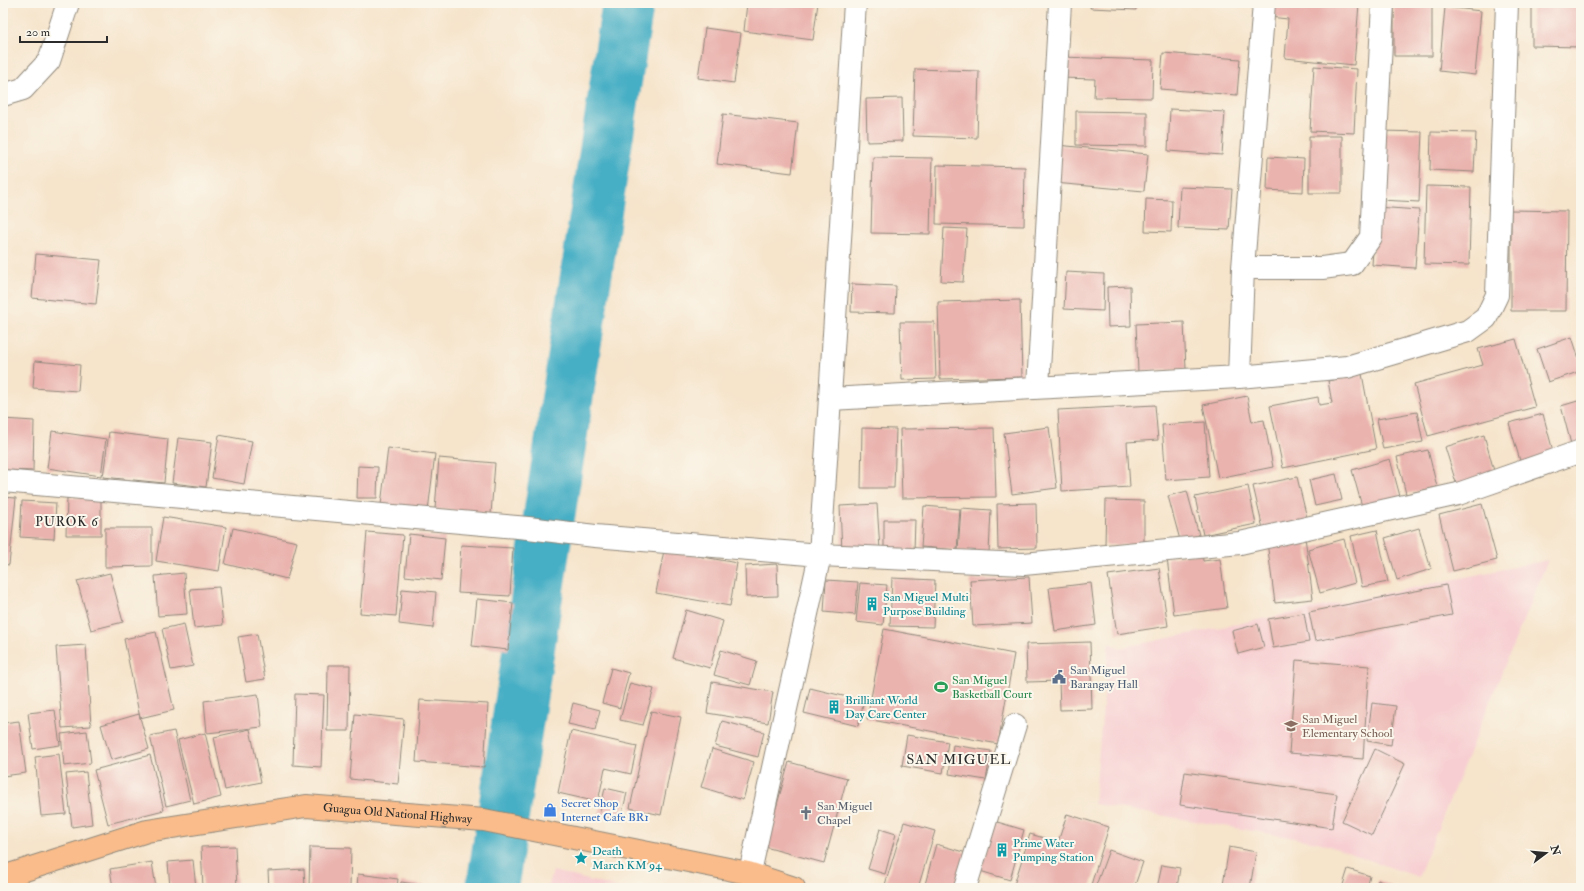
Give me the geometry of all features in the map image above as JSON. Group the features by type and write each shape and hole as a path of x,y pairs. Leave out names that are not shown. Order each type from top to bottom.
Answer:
{"main road":[{"name":"Guagua Old National Highway","path":"3,877 147,831 306,806 484,820 748,873 794,888"}],"street":[{"path":"3,95 23,89 49,60 68,3"},
{"path":"748,873 752,863 820,555 855,3"},
{"path":"1038,387 1060,3"},
{"path":"1239,377 1243,268 1264,3"},
{"path":"1243,268 1322,268 1352,264 1370,237 1383,3"},
{"path":"830,398 1239,377 1347,367 1468,330 1486,318 1497,295 1507,3"},
{"path":"3,481 528,528 595,536 820,555 1024,564 1240,543 1458,494 1581,451"},
{"path":"965,888 1015,725"}],"shaded area":[{"name":"San Miguel Elementary School","path":"1548,560 1418,877 1318,842 1094,804 1109,643 1120,648"},
{"path":"553,871 619,888 548,888"}],"building":[{"path":"747,3 818,3 813,40 744,31"},
{"path":"1091,3 1136,3 1136,10 1090,8"},
{"path":"1270,3 1359,4 1354,65 1285,58 1288,19 1269,17"},
{"path":"1394,3 1432,3 1432,56 1394,56"},
{"path":"1532,3 1581,3 1581,47 1532,46"},
{"path":"1445,7 1481,11 1475,75 1439,71"},
{"path":"705,28 741,33 734,83 698,78"},
{"path":"1163,53 1240,59 1237,95 1160,89"},
{"path":"1061,57 1153,60 1152,98 1094,97 1095,79 1061,78"},
{"path":"1314,66 1357,69 1354,133 1310,131"},
{"path":"915,69 979,71 977,138 913,136"},
{"path":"902,98 903,141 867,142 866,99"},
{"path":"1170,109 1225,112 1222,155 1168,151"},
{"path":"1076,111 1147,112 1147,146 1076,145"},
{"path":"723,114 798,123 792,173 717,164"},
{"path":"1382,131 1422,132 1419,202 1380,200"},
{"path":"1431,132 1476,133 1474,172 1430,170"},
{"path":"1309,136 1342,136 1342,193 1309,193"},
{"path":"1057,145 1148,154 1144,191 1054,183"},
{"path":"873,157 932,158 930,234 871,233"},
{"path":"1268,157 1304,159 1303,192 1267,190"},
{"path":"937,165 1025,167 1024,226 936,224"},
{"path":"1426,186 1471,187 1469,265 1424,264"},
{"path":"1180,187 1232,189 1229,230 1178,228"},
{"path":"1146,199 1172,200 1171,232 1145,231"},
{"path":"1376,207 1419,210 1415,268 1372,265"},
{"path":"1511,210 1567,211 1566,311 1511,311"},
{"path":"944,228 967,229 963,282 941,281"},
{"path":"36,254 101,260 96,304 32,298"},
{"path":"1066,272 1104,274 1103,311 1064,309"},
{"path":"852,284 896,286 895,313 851,312"},
{"path":"1130,286 1131,326 1108,327 1107,287"},
{"path":"1020,300 1022,377 940,379 938,302"},
{"path":"900,322 934,322 936,379 902,380"},
{"path":"1184,322 1186,369 1138,372 1136,324"},
{"path":"1572,337 1581,365 1581,371 1548,382 1537,349"},
{"path":"1516,339 1535,407 1428,436 1414,384 1483,365 1478,349"},
{"path":"35,361 80,365 78,391 33,388"},
{"path":"1362,374 1376,449 1283,468 1270,406 1318,397 1319,405 1332,403 1328,381"},
{"path":"1247,396 1252,422 1264,420 1273,467 1218,478 1203,405"},
{"path":"1581,400 1581,441 1571,444 1561,406"},
{"path":"1155,405 1158,440 1127,442 1130,487 1062,491 1058,410"},
{"path":"1417,412 1423,442 1383,449 1377,419"},
{"path":"1543,414 1554,455 1521,464 1509,423"},
{"path":"3,419 34,421 33,471 3,470"},
{"path":"1205,422 1209,477 1166,480 1162,425"},
{"path":"1049,427 1057,488 1012,494 1004,433"},
{"path":"862,428 896,429 894,488 861,488"},
{"path":"994,428 996,497 902,498 900,429"},
{"path":"52,431 106,439 101,476 47,468"},
{"path":"109,432 168,439 164,483 103,477"},
{"path":"219,435 252,441 244,484 212,478"},
{"path":"1484,435 1496,478 1458,489 1445,447"},
{"path":"178,438 212,442 206,487 172,483"},
{"path":"388,448 435,454 428,511 381,505"},
{"path":"1428,450 1437,487 1406,494 1397,457"},
{"path":"439,458 495,463 491,514 435,509"},
{"path":"1390,459 1401,500 1363,510 1352,470"},
{"path":"358,466 378,467 377,498 357,498"},
{"path":"1336,474 1342,500 1315,506 1309,480"},
{"path":"1297,477 1308,522 1264,533 1253,486"},
{"path":"1248,486 1256,524 1203,535 1195,497"},
{"path":"1187,491 1199,535 1180,540 1168,496"},
{"path":"3,497 16,498 9,565 3,564"},
{"path":"67,498 101,498 101,535 66,535"},
{"path":"1106,500 1144,501 1144,545 1105,545"},
{"path":"22,501 56,503 54,539 20,537"},
{"path":"1036,503 1037,548 998,549 997,504"},
{"path":"877,504 880,550 842,552 840,506"},
{"path":"1482,504 1497,560 1453,571 1439,515"},
{"path":"924,506 960,509 957,550 921,547"},
{"path":"961,508 991,510 989,553 958,551"},
{"path":"163,517 226,527 219,571 156,561"},
{"path":"884,520 915,520 914,551 884,550"},
{"path":"105,528 152,528 152,566 105,567"},
{"path":"233,528 297,542 287,579 225,564"},
{"path":"1419,528 1431,569 1397,580 1385,538"},
{"path":"1377,530 1388,582 1362,587 1351,536"},
{"path":"367,532 403,535 396,616 360,613"},
{"path":"409,534 445,538 441,580 405,576"},
{"path":"1305,537 1313,599 1275,603 1267,542"},
{"path":"1344,539 1355,583 1320,593 1308,549"},
{"path":"461,545 513,548 510,596 458,593"},
{"path":"664,550 737,563 730,606 656,593"},
{"path":"1202,553 1203,561 1220,559 1227,608 1174,615 1167,558"},
{"path":"777,564 778,596 746,597 745,566"},
{"path":"1159,568 1168,626 1117,634 1108,575"},
{"path":"110,573 123,622 91,630 77,581"},
{"path":"184,573 187,614 158,616 155,576"},
{"path":"1029,577 1032,623 973,626 970,580"},
{"path":"892,578 935,580 933,627 890,626"},
{"path":"826,580 858,582 855,615 824,612"},
{"name":"San Miguel Multi Purpose Building","path":"860,583 887,585 883,625 856,622"},
{"path":"1091,583 1096,625 1055,631 1049,588"},
{"path":"1446,585 1452,615 1315,641 1309,612"},
{"path":"219,587 223,625 194,628 190,589"},
{"path":"402,589 436,592 433,628 399,624"},
{"path":"477,599 513,603 508,650 472,646"},
{"path":"686,610 723,621 710,668 673,658"},
{"path":"1304,613 1309,642 1273,648 1268,619"},
{"path":"184,624 193,666 171,670 162,629"},
{"path":"1258,624 1264,647 1238,654 1232,631"},
{"name":"San Miguel Basketball Court","path":"884,629 1014,654 998,744 867,719"},
{"path":"156,632 174,710 140,718 124,639"},
{"path":"257,634 265,679 246,682 238,637"},
{"name":"San Miguel Barangay Hall","path":"1090,642 1092,709 1060,710 1059,681 1027,682 1026,644"},
{"path":"86,645 91,726 62,728 56,647"},
{"path":"721,650 757,661 750,685 714,675"},
{"path":"1296,660 1369,666 1363,759 1289,753"},
{"path":"328,665 350,665 349,731 327,731"},
{"path":"611,668 629,673 620,708 602,703"},
{"path":"712,682 773,692 768,723 707,713"},
{"path":"630,683 654,689 643,725 620,720"},
{"name":"Brilliant World Day Care Center","path":"810,688 864,701 858,726 804,713"},
{"path":"258,694 262,727 207,733 204,701"},
{"path":"295,694 324,695 321,767 293,765"},
{"path":"420,700 488,704 484,767 416,762"},
{"path":"573,703 600,710 595,730 568,724"},
{"path":"1372,703 1396,706 1391,745 1367,741"},
{"path":"55,710 60,745 33,749 28,713"},
{"path":"651,711 681,717 661,815 630,808"},
{"path":"139,714 149,749 111,760 101,725"},
{"path":"355,714 404,719 398,784 350,779"},
{"path":"19,721 26,773 3,776 3,723"},
{"path":"722,721 764,732 758,757 715,746"},
{"path":"250,729 261,782 225,790 214,737"},
{"path":"87,731 91,763 64,766 61,734"},
{"path":"174,731 190,800 166,806 150,736"},
{"path":"571,731 637,746 631,774 605,768 598,802 558,793"},
{"path":"205,733 221,797 194,804 178,740"},
{"path":"907,735 948,742 943,773 902,766"},
{"path":"953,745 991,751 986,780 949,774"},
{"path":"712,749 754,762 743,800 701,787"},
{"path":"1375,749 1405,764 1372,835 1342,821"},
{"path":"59,754 66,814 41,816 35,757"},
{"path":"150,755 164,810 108,824 94,770"},
{"name":"San Miguel Chapel","path":"789,762 847,778 824,863 765,847"},
{"path":"86,772 92,824 72,827 66,774"},
{"path":"1185,772 1337,794 1332,828 1180,805"},
{"path":"605,788 627,793 620,821 599,816"},
{"path":"1067,814 1109,827 1090,888 1013,888 1030,834 1058,842"},
{"name":"Prime Water Pumping Station","path":"994,821 1024,830 1010,880 980,871"},
{"path":"904,822 935,831 918,888 884,888"},
{"path":"880,829 896,834 885,874 868,869"},
{"path":"936,844 970,854 961,888 924,888"},
{"path":"235,846 237,888 203,888 201,847"},
{"path":"310,847 351,848 350,888 309,888"},
{"path":"1229,847 1256,852 1250,888 1237,888 1223,885"},
{"path":"1109,850 1143,862 1134,888 1095,888"},
{"path":"193,860 196,888 170,888 168,862"},
{"path":"152,862 156,888 113,888 110,869"},
{"path":"1162,865 1180,868 1177,888 1157,888"},
{"path":"304,869 305,888 269,888 268,871"},
{"path":"1348,869 1370,876 1367,888 1342,888"},
{"path":"358,874 398,879 397,888 357,888"},
{"path":"1378,880 1395,888 1374,888"},
{"path":"401,882 434,887 434,888 400,888"}],"waterway":[{"path":"492,888 628,3"}],"place":[{"name":"San Miguel Multi Purpose Building","path":"872,604"},
{"name":"San Miguel Barangay Hall","path":"1059,677"},
{"name":"San Miguel Basketball Court","path":"941,687"},
{"name":"Brilliant World Day Care Center","path":"834,707"},
{"name":"San Miguel Elementary School","path":"1291,726"},
{"name":"Secret Shop Internet Cafe BR1","path":"550,810"},
{"name":"San Miguel Chapel","path":"806,813"},
{"name":"Prime Water Pumping Station","path":"1002,850"},
{"name":"Death March KM 94","path":"581,858"}],"district":[{"name":"PUROK 6","path":"67,521"},
{"name":"SAN MIGUEL","path":"959,759"}]}
